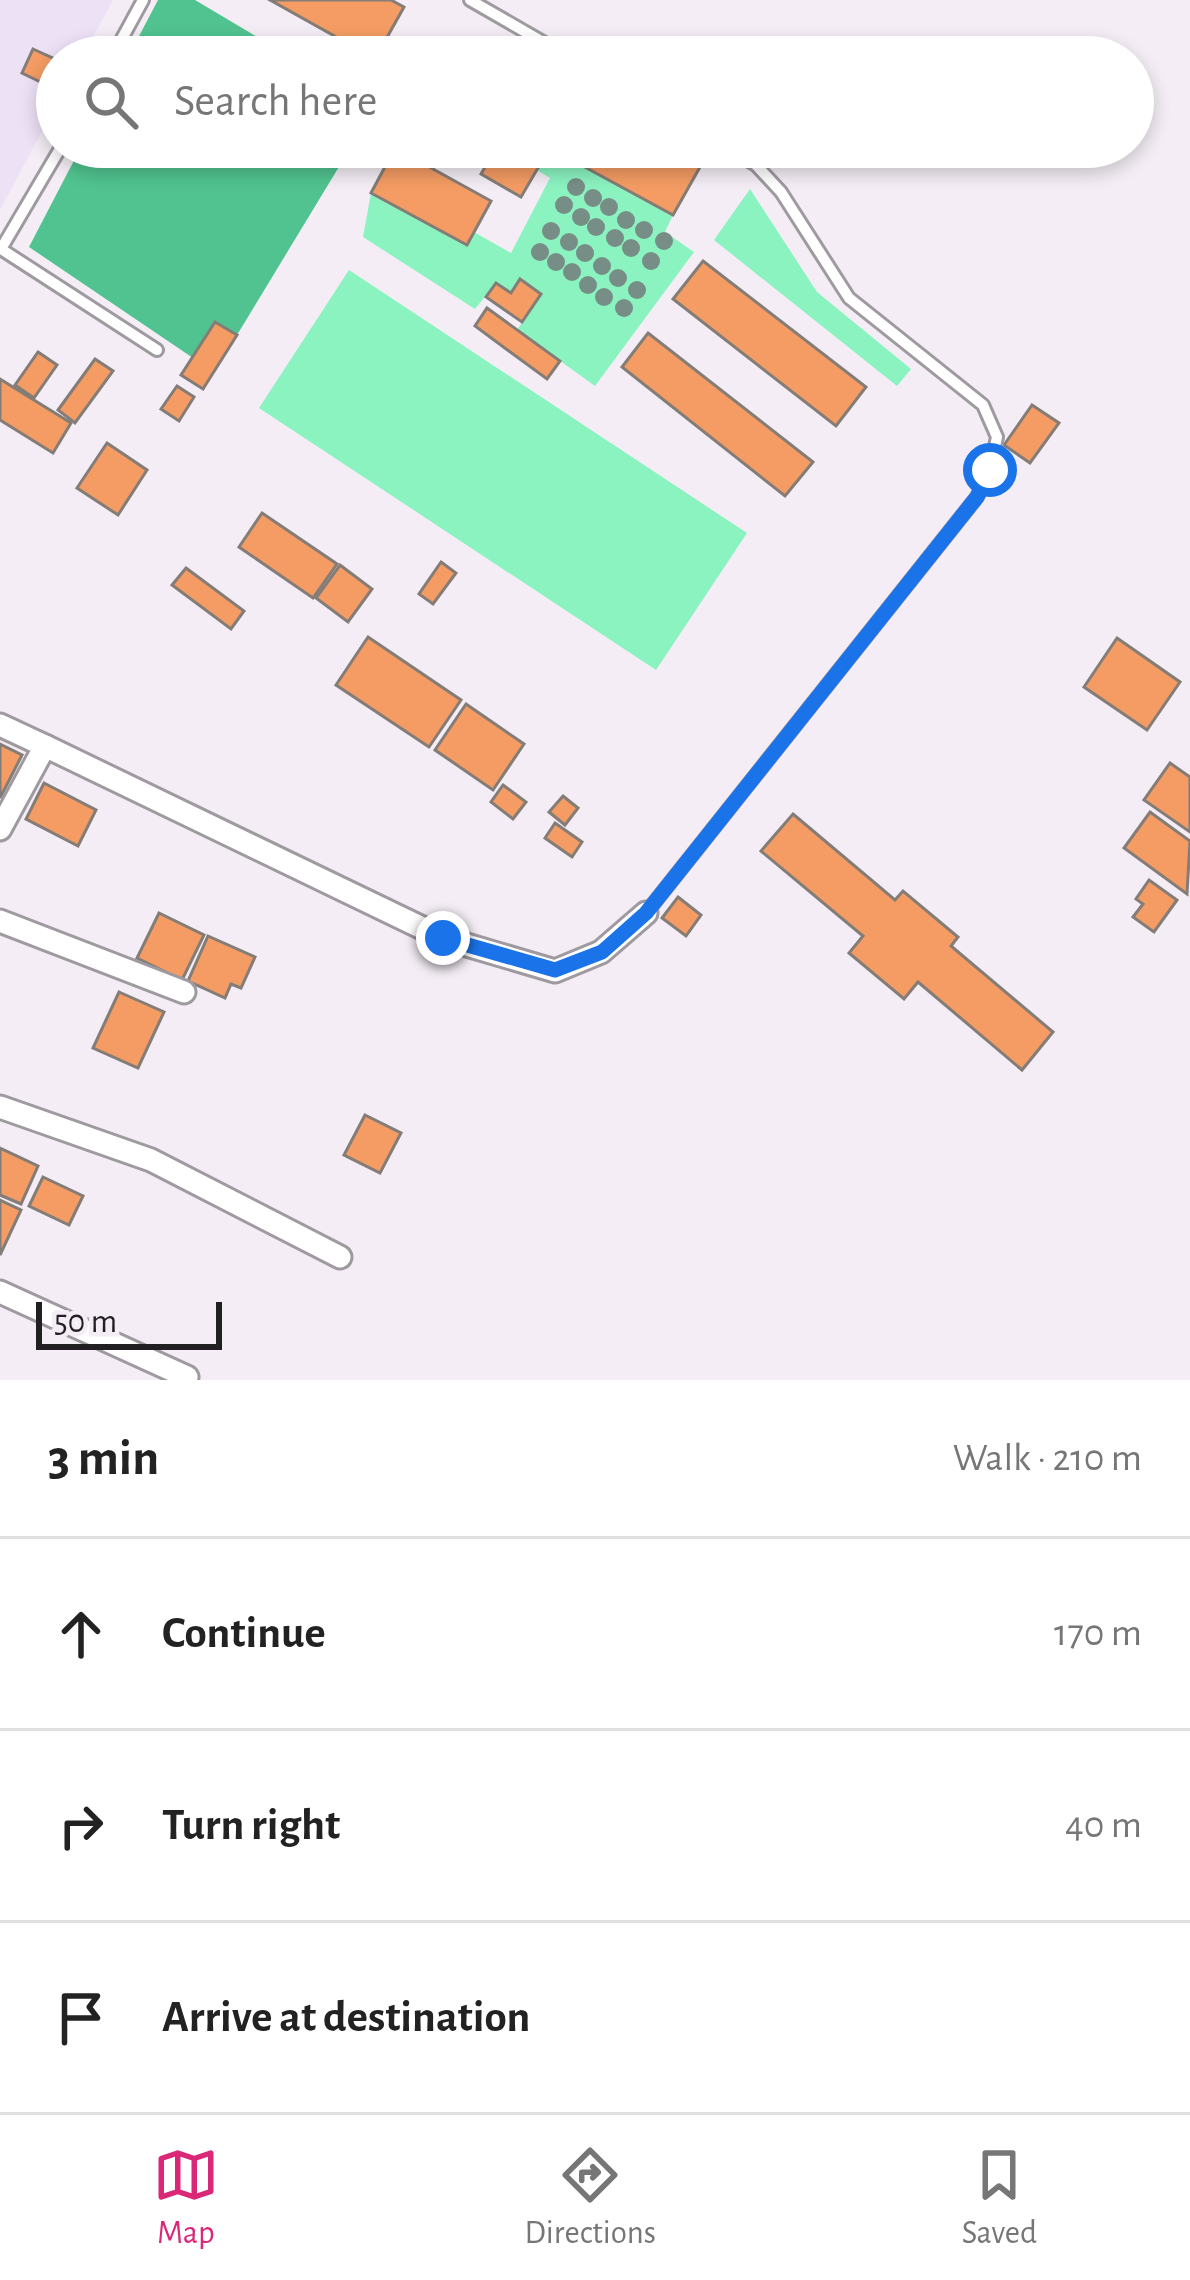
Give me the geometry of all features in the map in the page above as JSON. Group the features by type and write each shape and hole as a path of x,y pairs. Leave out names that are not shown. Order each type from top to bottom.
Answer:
{"street":[{"path":"0,725 443,938 555,970 602,952 646,913"},
{"path":"0,829 45,746"},
{"path":"0,921 184,992"},
{"path":"0,1107 151,1160 340,1257"},
{"path":"0,1292 188,1377"}],"lane":[{"path":"123,36 142,0"},
{"path":"470,0 533,36"},
{"path":"49,168 1,249 158,350"},
{"path":"646,913 977,497 990,470 997,437 983,405 848,298 781,192 759,168"}],"shaded area":[{"path":"0,0 113,0 93,36 36,36 36,142 0,210"}],"green space":[{"path":"158,0 195,0 256,36 139,36"},
{"path":"70,168 338,168 237,335 215,322 193,358 29,247"},
{"path":"587,168 673,215 665,232 694,252 595,386 517,330 541,294 511,293 496,283 475,309 363,237 371,193 474,232 511,253 550,178 537,170"},
{"path":"750,189 817,292 911,369 897,386 714,240"},
{"path":"349,270 747,533 656,670 259,408"}],"building":[{"path":"270,0 391,0 404,7 388,36 334,36"},
{"path":"33,49 36,50 36,80 22,73"},
{"path":"384,168 431,168 491,201 467,245 371,193"},
{"path":"485,168 538,168 521,197 481,174"},
{"path":"587,168 699,168 673,215"},
{"path":"703,261 866,387 836,426 673,299"},
{"path":"520,279 541,294 522,322 486,297 496,283 511,293"},
{"path":"487,308 560,361 547,379 475,326"},
{"path":"215,322 237,335 203,389 181,375"},
{"path":"648,333 813,462 785,496 622,367"},
{"path":"38,352 57,365 34,398 15,385"},
{"path":"95,359 113,371 75,423 58,410"},
{"path":"0,379 71,423 53,453 0,420"},
{"path":"177,386 194,397 179,421 161,409"},
{"path":"1032,405 1059,423 1030,463 1004,445"},
{"path":"107,443 147,470 118,515 77,488"},
{"path":"262,513 337,564 313,598 239,547"},
{"path":"441,562 456,573 433,604 419,594"},
{"path":"340,565 372,589 348,622 316,598"},
{"path":"186,568 244,611 231,629 172,585"},
{"path":"368,637 461,700 429,747 336,685"},
{"path":"1117,638 1180,682 1147,730 1084,687"},
{"path":"466,704 524,744 493,790 435,750"},
{"path":"0,744 22,755 0,798"},
{"path":"1170,763 1190,777 1190,832 1144,800"},
{"path":"44,783 96,810 78,846 26,819"},
{"path":"503,785 526,802 513,819 491,802"},
{"path":"563,796 578,808 565,825 549,812"},
{"path":"1150,812 1190,841 1187,894 1124,848"},
{"path":"793,814 895,900 903,891 958,937 951,946 1053,1032 1022,1070 918,982 904,999 849,953 863,936 761,851"},
{"path":"555,823 582,842 572,857 545,838"},
{"path":"1149,880 1177,900 1154,932 1133,917 1143,904 1136,899"},
{"path":"678,897 701,915 686,936 662,918"},
{"path":"159,913 204,935 182,980 137,958"},
{"path":"208,936 255,957 241,988 231,984 225,998 188,981"},
{"path":"119,992 164,1012 138,1068 93,1048"},
{"path":"365,1115 401,1133 380,1173 344,1155"},
{"path":"0,1148 38,1166 21,1204 0,1195"},
{"path":"43,1177 83,1196 69,1225 29,1206"},
{"path":"0,1200 21,1210 0,1255"}],"route":[{"path":"443,938 555,970 602,952 646,913 977,497 990,470"}]}
